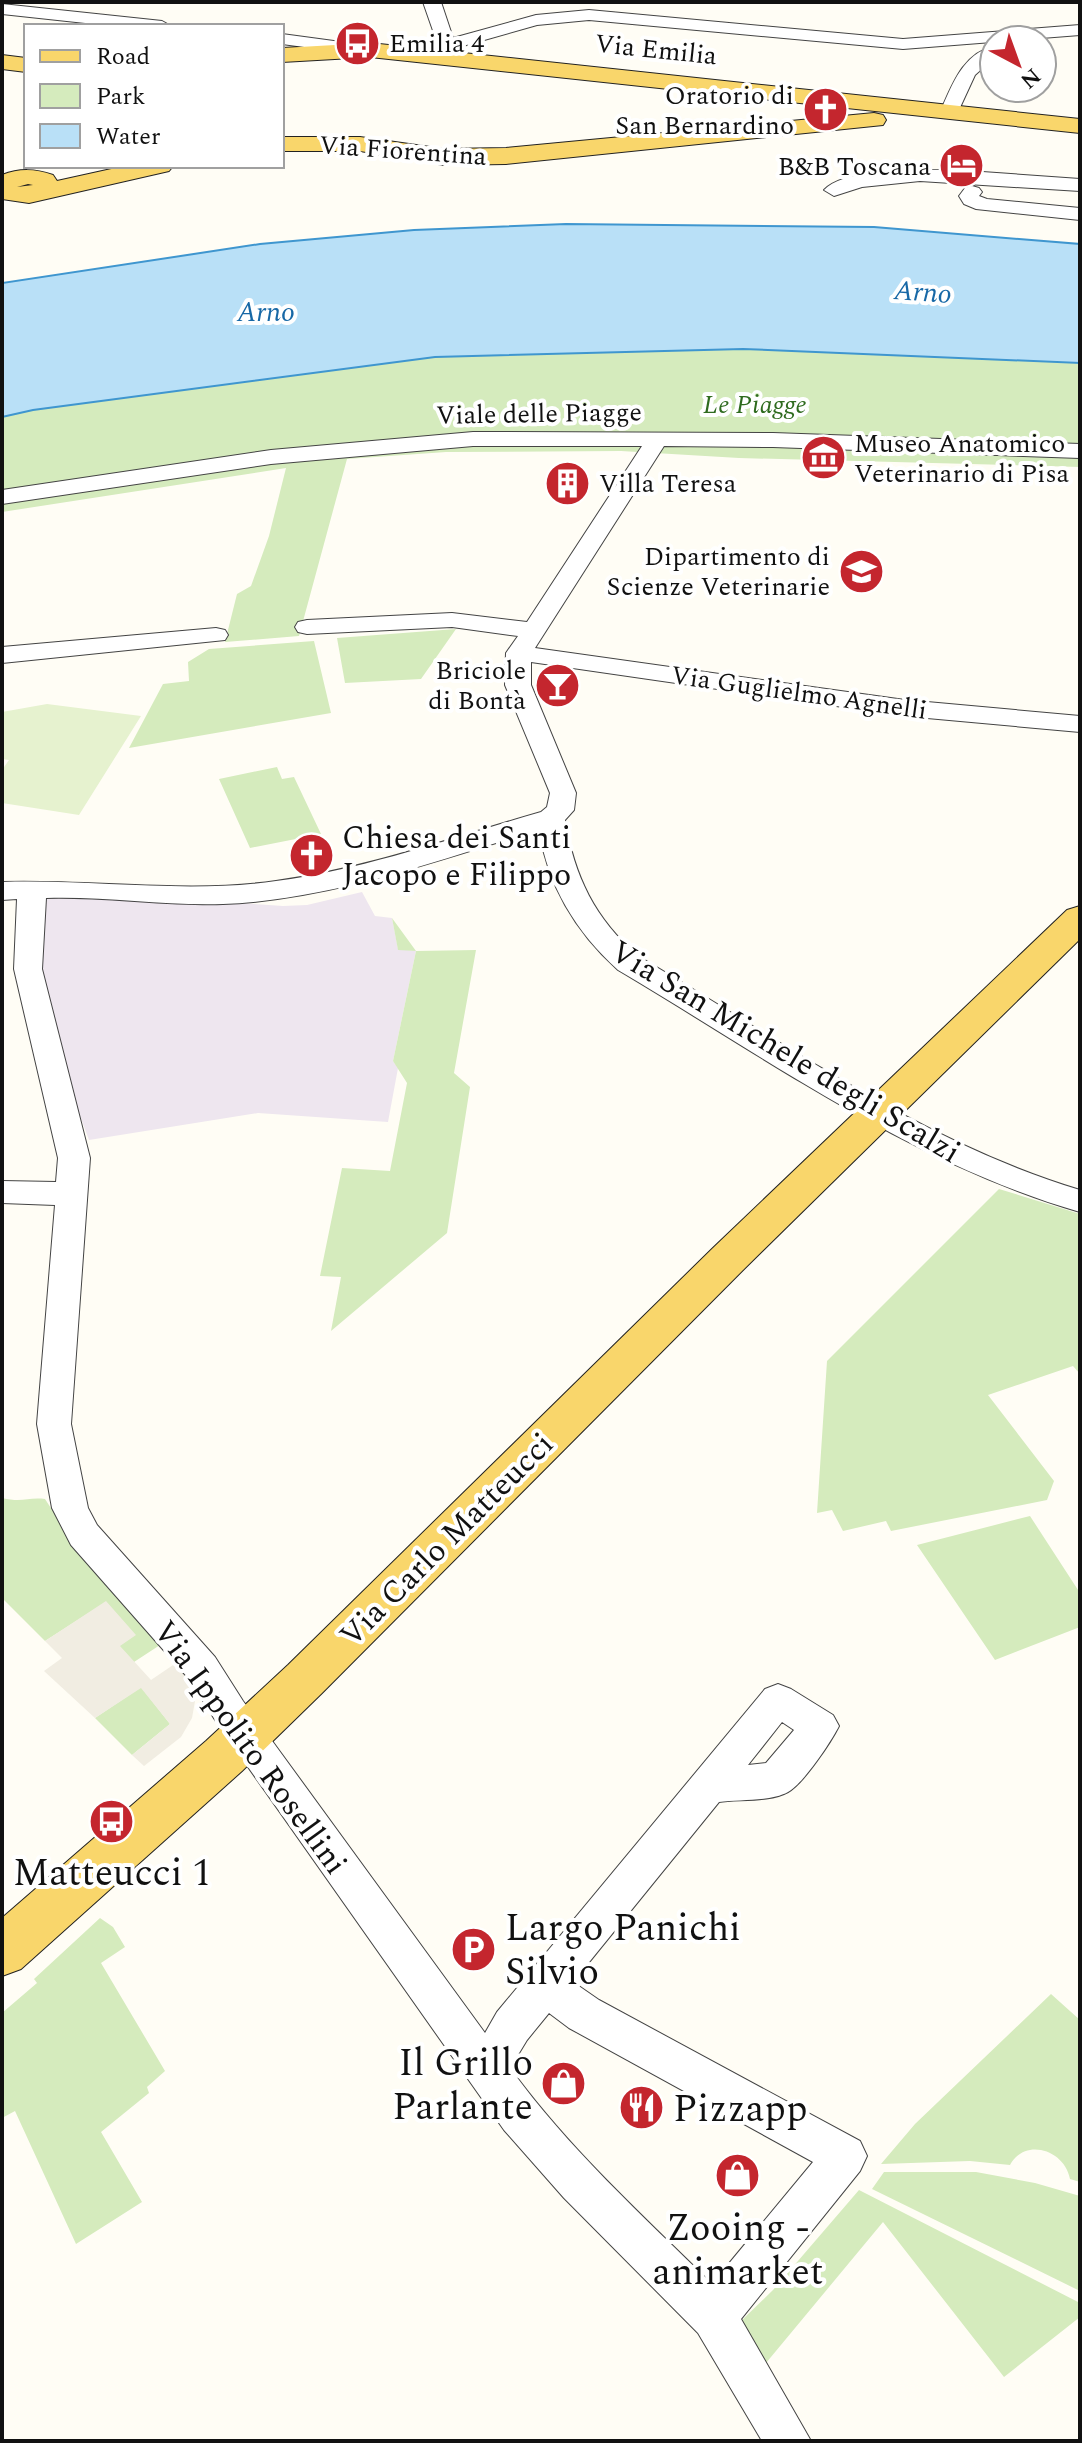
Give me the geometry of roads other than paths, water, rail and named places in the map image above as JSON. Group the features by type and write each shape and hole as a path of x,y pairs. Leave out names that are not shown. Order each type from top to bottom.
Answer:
{"main road":[{"name":"Via Emilia","path":"287,47 448,51 858,111"},
{"path":"2,62 24,65"},
{"name":"Via Fiorentina","path":"284,144 350,143 444,157 574,152 858,111 958,112 1080,126"},
{"path":"22,182 143,168"},
{"name":"Via Carlo Matteucci","path":"2,1952 246,1735 1080,918"}],"street":[{"path":"432,2 448,51 529,22 577,15 619,16 903,44 978,39"},
{"path":"2,9 143,24"},
{"path":"1058,33 1080,30"},
{"path":"958,112 967,69 978,58"},
{"path":"1080,185 1008,179 891,178 852,182 834,190 972,192 1080,200"},
{"path":"972,192 969,196 971,200 983,205 1080,214"},
{"name":"Viale delle Piagge","path":"2,497 188,467 390,444 523,438 773,440 1080,451"},
{"path":"2,891 32,889 223,895 277,890 358,874 551,818 560,810 563,793 518,685 526,641 657,440"},
{"name":"Via Guglielmo Agnelli","path":"307,627 452,620 526,641 905,708 1080,724"},
{"path":"2,655 216,635"},
{"name":"Via San Michele degli Scalzi","path":"551,818 555,844 573,897 604,943 628,963 878,1113 994,1174 1080,1201"},
{"name":"Via Ippolito Rosellini","path":"32,889 28,969 74,1158 54,1424 70,1508 84,1535 202,1668 246,1735 519,2116 579,2183 714,2317 788,2441"},
{"path":"2,1192 72,1194"},
{"path":"485,2071 512,2026 708,1786"},
{"path":"545,1986 584,2014 845,2156 714,2317"}],"water":[{"name":"Arno","path":"566,224 874,227 1080,244 1080,363 743,349 435,357 33,410 2,417 2,283 260,244 414,230"}],"place":[{"name":"Emilia 4","path":"358,43"},
{"name":"Oratorio di San Bernardino","path":"825,110"},
{"name":"B&B Toscana","path":"962,166"},
{"name":"Museo Anatomico Veterinario di Pisa","path":"823,458"},
{"name":"Villa Teresa","path":"568,483"},
{"name":"Dipartimento di Scienze Veterinarie","path":"861,571"},
{"name":"Briciole di Bontà","path":"557,685"},
{"name":"Chiesa dei Santi Jacopo e Filippo","path":"311,855"},
{"name":"Matteucci 1","path":"112,1821"},
{"name":"Largo Panichi Silvio","path":"474,1949"},
{"name":"Il Grillo Parlante","path":"564,2084"},
{"name":"Pizzapp","path":"642,2108"},
{"name":"Zooing - animarket","path":"738,2176"}],"park label":[{"name":"Le Piagge","path":"755,404"}]}
